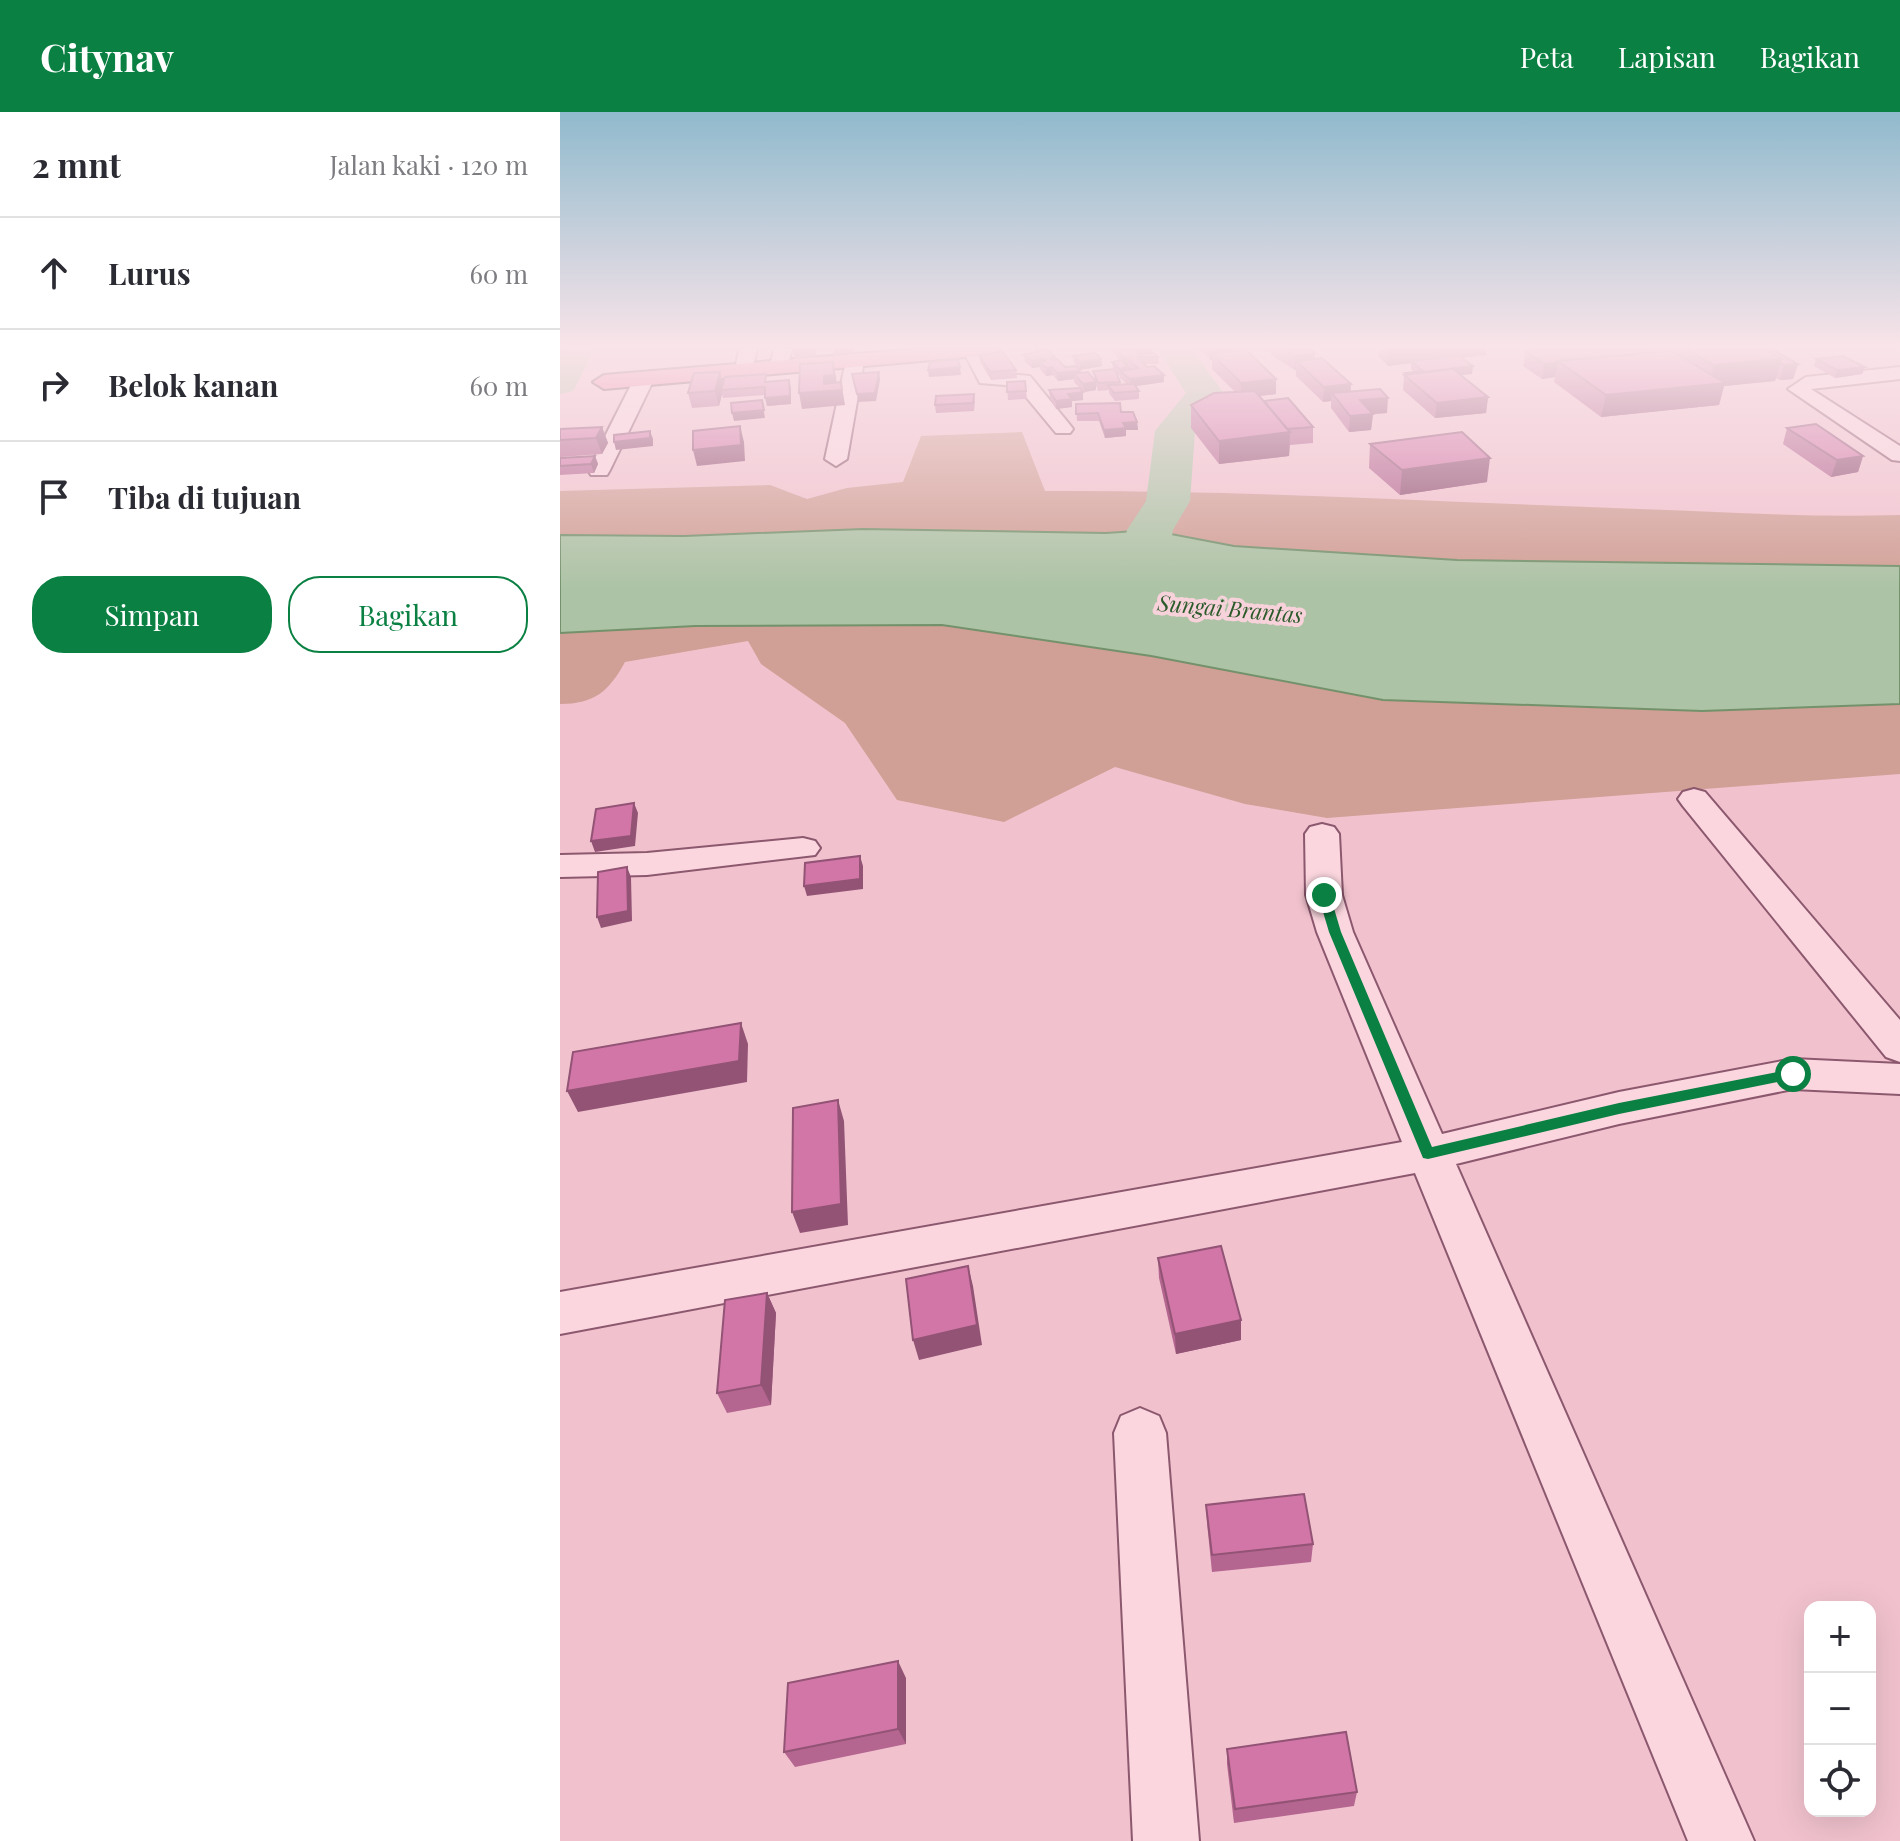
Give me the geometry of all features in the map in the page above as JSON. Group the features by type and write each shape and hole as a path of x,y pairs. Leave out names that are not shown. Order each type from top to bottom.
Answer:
{"street":[{"path":"599,470 619,430"},
{"path":"836,459 842,430"},
{"path":"1861,430 1900,455"},
{"path":"1694,799 1900,1047"},
{"path":"1322,834 1324,895 1335,932 1721,1841"},
{"path":"560,866 647,864 803,848"},
{"path":"560,1313 1428,1154 1619,1108 1793,1074 1900,1079"},
{"path":"1140,1433 1166,1841"}],"shaded area":[{"path":"1022,432 1045,491 1268,494 1802,515 1900,515 1900,566 1457,560 1234,546 560,535 560,491 770,485 807,499 847,488 903,482 921,436"},
{"path":"942,625 1151,656 1383,700 1702,711 1900,704 1900,774 1327,818 1245,804 1115,767 1004,822 897,800 845,723 761,664 748,641 625,662 600,694 583,702 560,704 560,633 695,626"}],"water":[{"name":"Sungai Brantas","path":"863,529 1106,533 1150,530 1234,546 1457,560 1900,566 1900,704 1702,711 1383,700 1151,656 942,625 695,626 560,633 560,535 684,536"}],"building":[{"path":"560,430 601,430 596,438 560,440"},
{"path":"740,430 741,445 693,450 693,431"},
{"path":"1210,430 1290,432 1219,441"},
{"path":"1790,430 1824,430 1863,456 1837,460"},
{"path":"650,431 650,438 614,442 614,435"},
{"path":"1462,432 1490,458 1402,470 1370,444"},
{"path":"595,456 591,464 560,466 560,458"},
{"path":"634,803 631,836 591,841 596,809"},
{"path":"860,856 860,879 804,886 805,863"},
{"path":"627,867 628,911 597,917 598,872"},
{"path":"741,1023 739,1061 567,1091 573,1052"},
{"path":"838,1100 841,1204 792,1212 793,1108"},
{"path":"1221,1246 1241,1320 1175,1334 1158,1258"},
{"path":"968,1266 977,1325 913,1340 906,1279"},
{"path":"767,1293 761,1385 717,1393 725,1300"},
{"path":"1304,1494 1313,1544 1212,1555 1206,1505"},
{"path":"898,1661 898,1729 784,1752 788,1683"},
{"path":"1346,1732 1357,1792 1235,1809 1227,1749"}],"waterway":[{"path":"1137,601 1150,530 1168,501 1176,430"}],"route":[{"path":"1324,895 1335,932 1428,1154 1619,1108 1793,1074"}]}
